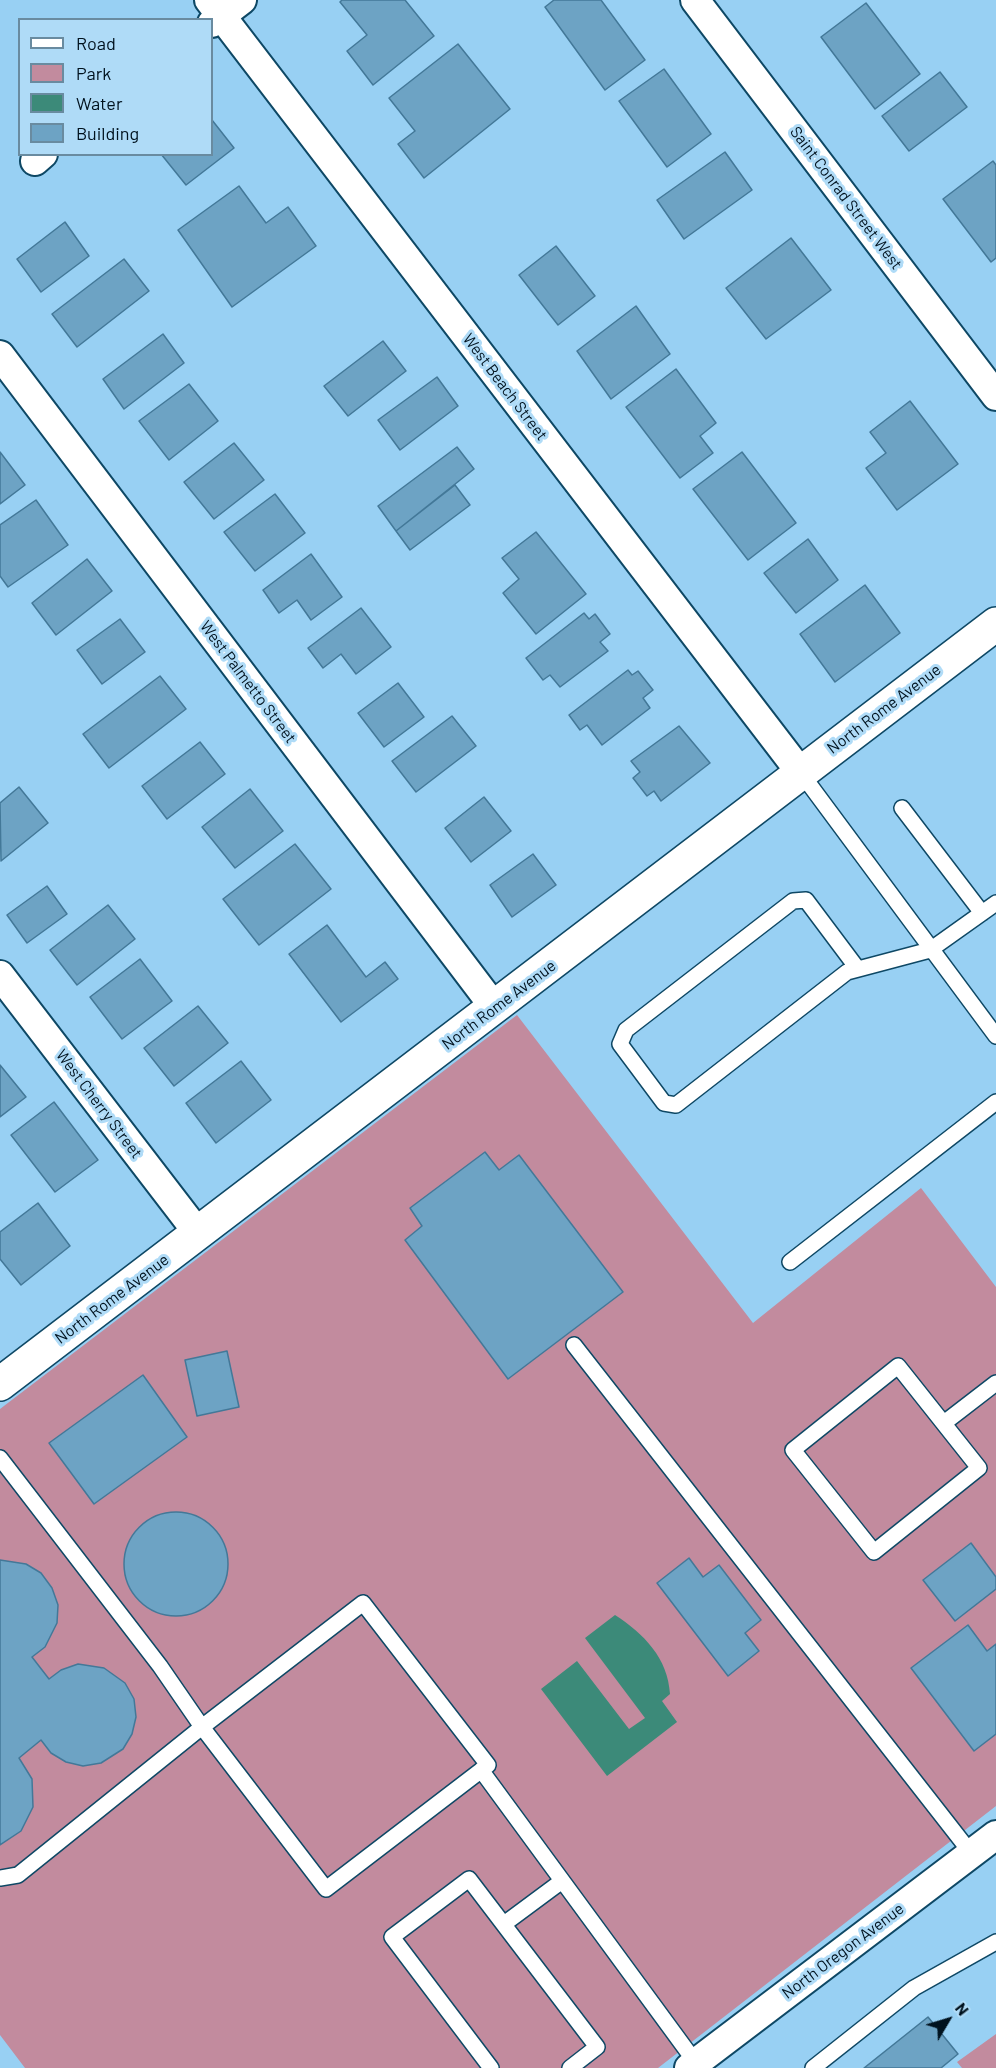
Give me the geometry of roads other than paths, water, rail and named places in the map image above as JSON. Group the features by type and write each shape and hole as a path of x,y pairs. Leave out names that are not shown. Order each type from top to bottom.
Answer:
{"street":[{"name":"Saint Conrad Street West","path":"695,0 996,396"},
{"name":"West Beach Street","path":"221,10 801,773"},
{"name":"West Palmetto Street","path":"0,355 495,1008"},
{"name":"North Rome Avenue","path":"0,1384 996,624"},
{"name":"West Cherry Street","path":"0,975 198,1233"},
{"name":"North Oregon Avenue","path":"692,2066 996,1835"}],"lane":[{"path":"801,773 930,950 995,1033"},
{"path":"902,808 982,913"},
{"path":"857,968 806,900 793,902 626,1030 620,1044 664,1103 676,1105 847,972 930,950 996,903"},
{"path":"790,1262 996,1102"},
{"path":"574,1345 971,1853"},
{"path":"898,1366 944,1423 980,1468 874,1552 793,1450 898,1366"},
{"path":"944,1423 996,1383"},
{"path":"0,1458 160,1666 202,1727 326,1889 488,1765 363,1603 202,1727 18,1875 0,1878"},
{"path":"481,1770 692,2066"},
{"path":"491,2068 392,1937 470,1879 597,2047 570,2068"},
{"path":"504,1924 562,1881"},
{"path":"813,2068 914,1988 996,1942"}],"water":[{"path":"615,1615 636,1630 659,1658 665,1669 670,1694 662,1701 677,1722 607,1776 541,1689 577,1661 629,1729 645,1718 585,1638"}]}
